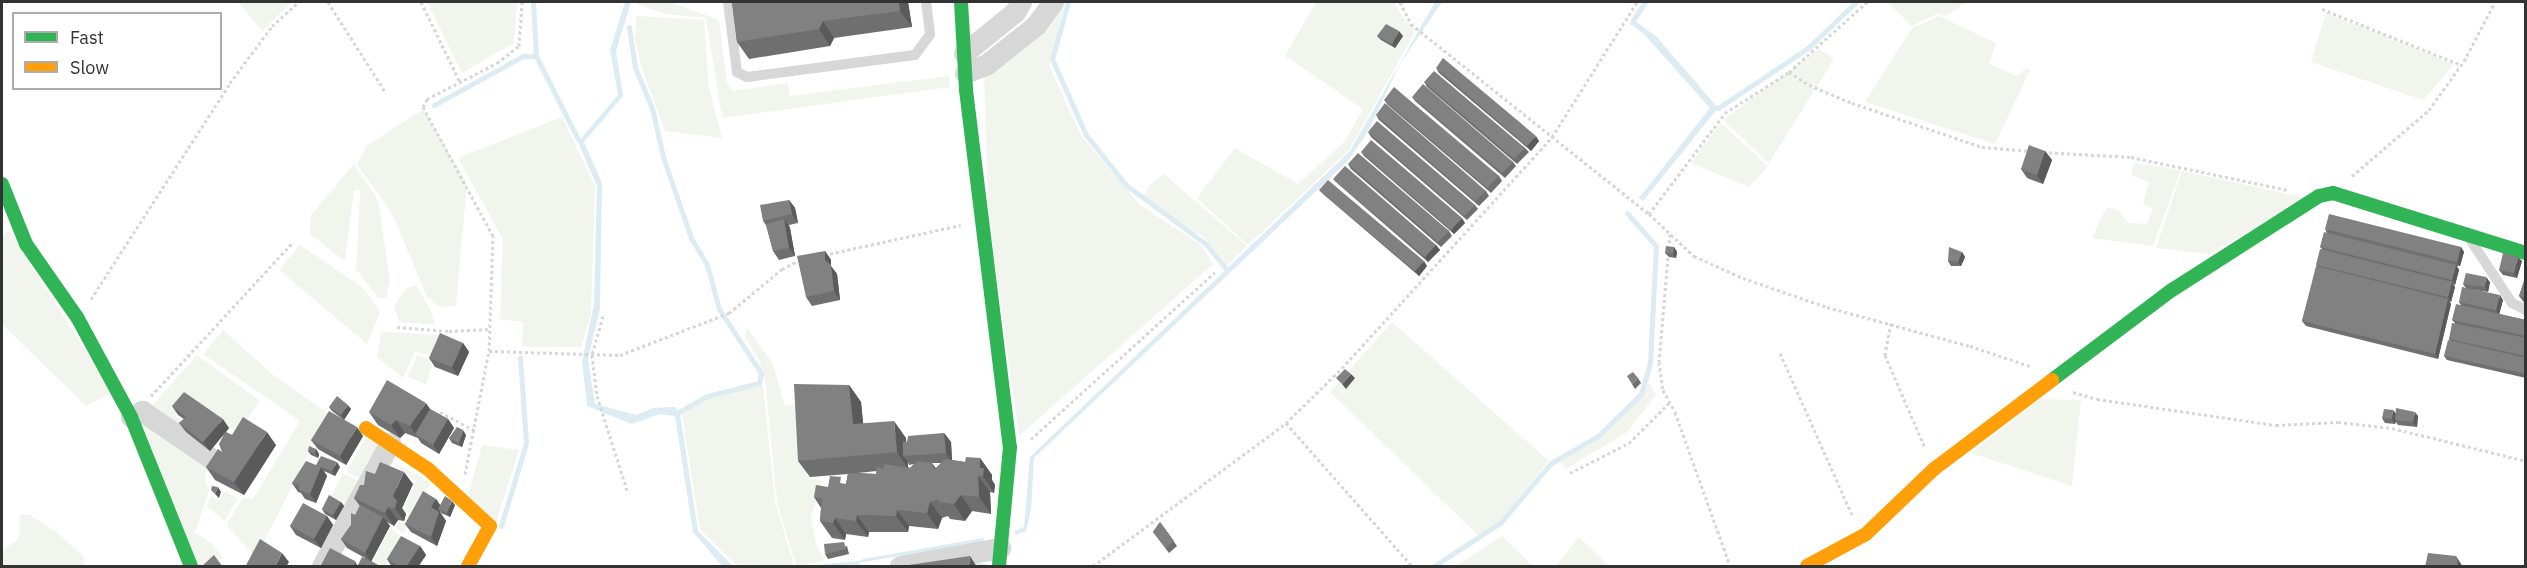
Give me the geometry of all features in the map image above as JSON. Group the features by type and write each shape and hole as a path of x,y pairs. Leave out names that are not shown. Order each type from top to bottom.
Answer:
{"street":[{"path":"965,63 1021,2"},
{"path":"965,63 987,64 1036,25 1053,2"},
{"path":"900,567 999,557 1010,447 965,63 963,4"},
{"path":"2,184 26,244 78,320 136,414 184,541 191,567"},
{"path":"1807,567 1862,536 1934,470 2055,375 2172,290 2326,194 2526,253"},
{"path":"136,414 212,459"},
{"path":"366,428 428,469 490,526 468,567"},
{"path":"322,567 390,443"}],"lane":[{"path":"728,2 737,72 747,77 915,55 930,34 926,2"},
{"path":"2468,236 2512,303 2526,310"}],"path":[{"path":"78,320 127,238 224,92 272,26 299,2"},
{"path":"328,2 386,93"},
{"path":"421,2 460,82"},
{"path":"459,499 475,431 489,351 493,236 423,107 427,99 519,46 522,2"},
{"path":"1400,2 1411,24 1649,214 1694,256 1743,278 2055,375 2072,392 2097,399 2276,425 2338,422 2392,428 2526,461"},
{"path":"1093,567 1286,423 1342,368 1552,137 1637,2"},
{"path":"1649,214 1725,113 1789,72 1867,2"},
{"path":"1789,72 1809,85 1852,103 1982,147 2131,157 2326,194 2429,110 2461,65 2495,2"},
{"path":"2322,9 2461,65"},
{"path":"815,256 982,222"},
{"path":"1670,233 1659,362 1663,390 1670,402 1730,567"},
{"path":"136,414 292,243"},
{"path":"489,351 620,355 729,313 782,269 804,258"},
{"path":"1010,447 1038,435 1215,272"},
{"path":"603,315 592,355 597,396 627,490"},
{"path":"1891,323 1886,355 1934,470"},
{"path":"397,327 449,331 491,329"},
{"path":"1780,353 1862,536"},
{"path":"1570,473 1629,443 1670,402"},
{"path":"440,412 475,431"},
{"path":"1286,423 1412,567"}],"shaded area":[{"path":"238,2 292,2 262,31"},
{"path":"427,2 517,2 514,43 462,73"},
{"path":"625,2 631,2 616,51 623,96 584,142 602,183 600,309 588,359 595,404 636,415 653,408 675,407 680,414 698,531 733,566 722,566 693,532 675,416 660,414 632,424 587,406 582,361 594,304 597,186 578,142 618,95 610,50"},
{"path":"639,2 670,2 719,20 727,83 733,91 788,83 790,96 949,76 950,87 722,118 706,18 667,14 638,5"},
{"path":"1057,2 1065,2 1049,65 1080,134 1140,205 1201,245 1213,264 1019,436 988,213 984,73"},
{"path":"1316,2 1394,2 1403,18 1416,30 1349,150 1248,245 1197,198 1235,148 1298,184 1344,142 1363,109 1285,56"},
{"path":"1435,2 1442,2 1400,64 1367,133 1348,161 1034,458 1031,510 1026,531 1016,535 1014,531 1024,527 1030,457 1350,151"},
{"path":"1887,2 1967,2 1945,16 1939,13 1912,26"},
{"path":"2326,13 2454,64 2423,100 2311,62"},
{"path":"636,16 704,20 709,88 722,138 665,131 641,66 635,39"},
{"path":"1939,16 1996,43 1989,64 2016,76 2027,68 2030,70 1995,144 1865,102 1912,28"},
{"path":"1632,19 1656,36 1718,108 1643,201 1639,198 1710,108 1643,33 1630,24"},
{"path":"1819,49 1834,59 1769,163 1723,120"},
{"path":"424,109 467,184 456,306 439,307 427,297 392,213 357,165 366,146"},
{"path":"562,117 595,186 591,314 581,347 522,347 523,322 500,319 503,239 458,158"},
{"path":"1721,123 1768,166 1749,187 1691,163"},
{"path":"2134,163 2181,170 2153,246 2092,238 2106,208 2117,209 2128,223 2147,224 2153,209 2143,203 2149,182 2131,175"},
{"path":"354,164 378,200 390,280 386,298 378,298 356,269 360,190 354,190 345,261 310,234 311,215"},
{"path":"2182,171 2306,198 2209,254 2156,248"},
{"path":"1164,174 1247,246 1227,265 1205,238 1143,199 1150,185"},
{"path":"9,230 112,393 86,406 2,324 2,237"},
{"path":"300,245 362,287 380,312 367,344 279,270"},
{"path":"416,285 430,309 435,325 399,322 394,306 405,289"},
{"path":"1392,322 1549,461 1499,522 1479,536 1330,392"},
{"path":"747,328 772,362 785,406 802,404 808,478 823,481 811,516 816,544 825,561 796,566 777,502 766,387 759,360 745,337"},
{"path":"223,330 272,374 329,414 256,557 226,525 243,498 253,499 300,421 203,354"},
{"path":"381,332 444,335 435,356 415,352 403,378 377,357"},
{"path":"197,355 260,401 237,433 190,397 175,416 186,425 183,433 148,410"},
{"path":"417,355 434,360 426,384 408,377"},
{"path":"1648,382 1656,395 1626,433 1566,469 1559,462 1601,436 1642,396"},
{"path":"763,385 775,502 794,566 735,564 700,529 682,414 707,397"},
{"path":"2040,399 2081,400 2072,486 1971,453"},
{"path":"141,421 207,467 205,480 209,490 195,533 210,542 223,557 211,566 198,566"},
{"path":"367,436 382,445 363,480 346,472"},
{"path":"482,445 519,450 496,522 468,497"},
{"path":"388,460 431,482 404,534 396,528 398,522 405,523 408,514 404,509 416,481"},
{"path":"343,473 361,482 349,505 331,496"},
{"path":"225,491 238,498 225,521 207,507 211,496 219,501"},
{"path":"20,515 30,515 56,532 84,557 84,566 2,566 2,552 19,538"},
{"path":"390,528 402,537 385,566 381,566 373,562"},
{"path":"1502,536 1533,566 1456,566"},
{"path":"1579,537 1609,566 1556,566"},
{"path":"983,538 984,542 857,563 863,559"}],"building":[{"path":"732,2 899,2 900,11 823,21 819,29 737,42"},
{"path":"1386,24 1399,31 1392,44 1377,36"},
{"path":"1443,58 1536,136 1527,146 1436,68"},
{"path":"1434,71 1525,148 1514,159 1424,82"},
{"path":"1423,84 1513,162 1502,173 1412,97"},
{"path":"1394,87 1499,176 1487,188 1384,100"},
{"path":"1385,103 1486,191 1475,201 1376,115"},
{"path":"1377,121 1475,205 1464,216 1368,132"},
{"path":"1371,140 1462,218 1451,230 1361,152"},
{"path":"2029,145 2045,151 2037,175 2021,169"},
{"path":"1358,153 1449,231 1438,242 1348,164"},
{"path":"1345,166 1436,245 1425,257 1333,179"},
{"path":"1328,180 1424,261 1415,271 1319,190"},
{"path":"789,200 792,214 763,221 760,205"},
{"path":"2329,214 2461,247 2457,262 2325,229"},
{"path":"784,219 789,248 773,251 766,224"},
{"path":"2324,232 2456,265 2452,280 2320,247"},
{"path":"1666,246 1674,247 1673,254 1665,253"},
{"path":"1949,247 1962,252 1958,262 1948,261"},
{"path":"2320,249 2452,282 2448,297 2316,265"},
{"path":"825,251 825,260 831,265 834,291 806,297 797,256"},
{"path":"2503,253 2518,257 2514,273 2499,270"},
{"path":"2316,266 2448,299 2435,354 2302,321"},
{"path":"2466,273 2486,277 2485,287 2463,284"},
{"path":"2526,275 2526,297 2519,296"},
{"path":"2462,287 2500,295 2496,310 2459,302"},
{"path":"2456,304 2526,320 2526,336 2452,320"},
{"path":"2452,323 2526,338 2526,356 2449,339"},
{"path":"440,333 463,343 452,367 429,358"},
{"path":"2448,340 2526,358 2526,374 2444,356"},
{"path":"1345,369 1351,374 1342,384 1336,378"},
{"path":"1633,372 1638,378 1632,384 1627,376"},
{"path":"387,380 426,403 410,426 396,420 391,425 369,412"},
{"path":"794,384 849,385 853,424 894,421 897,452 798,461"},
{"path":"184,392 223,419 203,442 179,423 186,417 172,406"},
{"path":"337,396 348,405 341,415 329,407"},
{"path":"2396,408 2415,412 2413,422 2395,420"},
{"path":"430,409 448,419 433,445 415,434"},
{"path":"2384,409 2393,410 2392,419 2382,418"},
{"path":"329,411 357,427 340,456 311,440"},
{"path":"243,417 267,432 234,482 206,467 218,449 222,452 219,444 225,432 232,435"},
{"path":"457,427 463,430 459,443 449,438"},
{"path":"944,433 946,453 903,456 903,441 907,442 908,436"},
{"path":"309,446 316,449 315,453 308,451"},
{"path":"321,456 337,462 332,471 316,465"},
{"path":"966,457 980,458 980,468 984,468 983,476 978,476 979,497 961,495 954,504 939,502 939,499 930,502 927,513 897,510 896,516 857,515 856,521 835,518 833,523 820,521 822,499 814,497 816,485 828,487 830,476 841,477 840,483 846,484 848,473 876,474 877,467 883,469 884,464 910,468 918,461 932,463 934,470 945,459 965,462"},
{"path":"306,461 321,467 310,494 299,490 299,485 292,483"},
{"path":"380,462 404,472 393,496 397,501 395,508 388,507 385,513 354,498 360,485 364,485 366,471 375,474"},
{"path":"212,486 218,487 215,494 211,490"},
{"path":"423,491 436,499 431,507 439,512 431,537 405,524"},
{"path":"329,495 341,502 333,515 322,509"},
{"path":"445,496 452,501 447,513 438,509"},
{"path":"303,503 327,516 314,539 290,526"},
{"path":"360,505 383,517 365,553 341,539 351,525 351,513 355,515"},
{"path":"1160,522 1174,541 1166,548 1153,532"},
{"path":"401,536 420,546 406,567 400,567 387,559"},
{"path":"260,539 282,553 275,567 245,567"},
{"path":"844,542 846,549 825,554 824,544"},
{"path":"330,548 355,561 353,567 320,567"},
{"path":"2428,553 2456,556 2457,567 2425,567"},
{"path":"214,555 223,567 201,567"},
{"path":"970,556 969,567 895,567"},
{"path":"362,557 380,567 361,567 358,565"}],"waterway":[{"path":"533,2 536,56 578,139"},
{"path":"1068,2 1052,59 1086,135 1126,185 1206,244 1227,270"},
{"path":"1633,20 1645,2"},
{"path":"1718,108 1808,48 1856,2"},
{"path":"629,27 635,68 652,108 663,157 691,238 707,265 719,309 761,373 759,383 707,396 679,412"},
{"path":"434,105 523,56 536,56"},
{"path":"1434,566 1500,523 1551,463 1598,436 1641,394 1650,363 1656,246 1627,213"},
{"path":"501,526 526,443 520,357"},
{"path":"824,566 857,563"},
{"path":"971,564 984,566"}],"traffic: fast":[{"path":"961,2 966,90 1010,447 999,566"},
{"path":"2,184 26,244 77,317 131,417 191,566"},
{"path":"2052,380 2172,290 2319,196 2333,193 2526,253"}],"traffic: slow":[{"path":"1807,566 1866,534 1934,469 2052,380"},
{"path":"366,428 428,469 490,526 468,566"}]}
